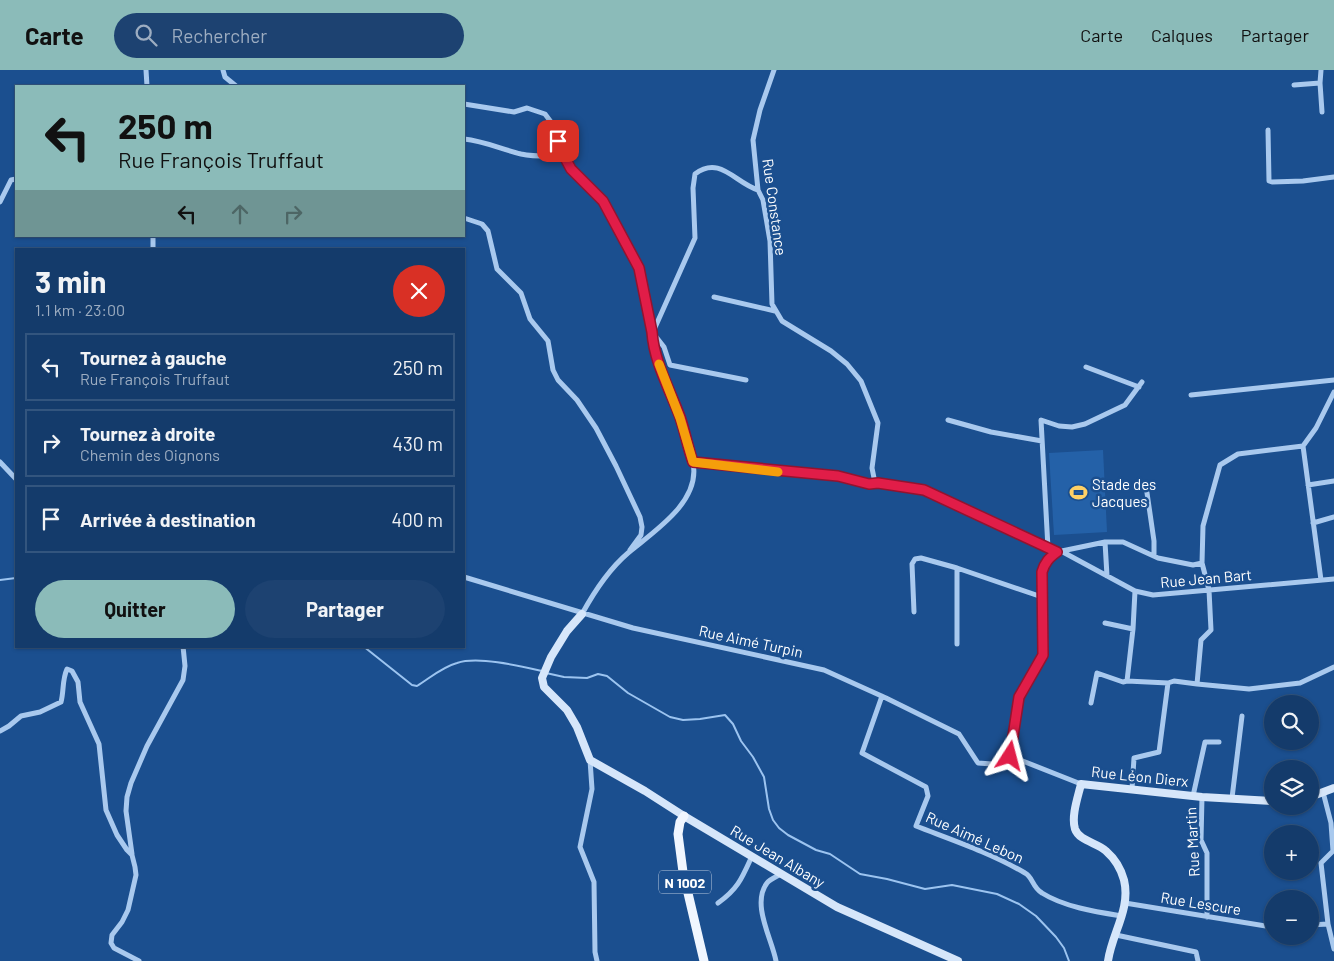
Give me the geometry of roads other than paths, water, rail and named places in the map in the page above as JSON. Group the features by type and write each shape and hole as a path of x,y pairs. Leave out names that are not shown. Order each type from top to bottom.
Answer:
{"main road":[{"name":"N 1002","path":"684,816 680,822 678,834 683,872 702,961"}],"street":[{"path":"146,70 147,85"},
{"path":"223,70 225,77 235,85"},
{"name":"Rue Constance","path":"774,70 760,110 753,140 758,190 763,200 769,233 772,304 775,310"},
{"path":"1320,70 1322,112"},
{"path":"1294,84 1320,83"},
{"path":"465,104 514,112 527,108 545,114 554,126 564,156 571,169 603,201 639,268 653,343 661,371 680,418 693,462 694,472 683,502 673,516 628,553"},
{"path":"1268,130 1268,181 1303,181 1334,177"},
{"path":"465,139 475,140 522,154 564,156"},
{"path":"652,332 695,238 693,188 696,174 708,167 722,169 749,188 758,190"},
{"path":"0,202 11,180 15,179"},
{"path":"465,218 482,224 488,231 497,269 521,293 530,319 548,340 553,370 558,380 577,400 591,421 616,466 640,517 642,527 641,535 628,553 599,586 582,614 566,631 542,678 544,687 567,710 577,726 590,760 592,788 580,847 594,882 595,952 597,961"},
{"path":"714,297 775,310 782,321 831,351 847,364 861,381 878,423 872,468 874,478 878,483"},
{"path":"652,332 664,347 670,365 746,380"},
{"path":"1048,548 1041,420 1059,426 1072,427 1085,424 1125,405 1140,384 1086,367"},
{"path":"1191,395 1334,380"},
{"path":"1321,580 1303,446 1316,428 1334,392"},
{"path":"948,420 991,432 1042,441"},
{"path":"1197,684 1201,640 1212,630 1209,590 1202,563 1203,526 1220,465 1238,454 1303,446"},
{"path":"0,462 15,478"},
{"name":"Rue Jean Bart","path":"693,462 838,476 869,484 878,483 924,490 1059,552 1135,591 1153,595 1334,579"},
{"path":"1308,486 1334,481"},
{"path":"1146,486 1154,541 1154,556"},
{"path":"1313,523 1334,517"},
{"path":"1010,756 1019,697 1043,655 1042,572 1049,557 1059,552 1105,542 1123,542 1154,556 1193,566 1202,563"},
{"path":"1105,542 1106,576"},
{"path":"914,612 912,564 915,559 921,558 957,568 1042,598"},
{"path":"957,568 957,644"},
{"name":"Rue Aimé Turpin","path":"465,577 582,614 649,632 824,670 959,734 978,763 992,764 1006,761 1010,756"},
{"path":"1127,681 1135,591"},
{"path":"1105,623 1133,629"},
{"path":"139,961 114,948 111,943 112,935 128,910 136,875 126,811 127,797 130,783 147,746 183,680 185,666 183,648"},
{"path":"1091,703 1097,673 1123,682 1168,683 1174,681 1249,689 1300,683 1334,667"},
{"path":"0,731 21,716 40,712 61,702 64,692 63,678 66,669 72,671 78,682 80,702 99,744 106,810 118,835 132,855"},
{"path":"1132,789 1134,758 1159,752 1168,683"},
{"name":"Rue Aimé Lebon","path":"882,696 862,753 926,787 928,796 916,826 977,850 1028,874 1036,890 1050,898 1094,912 1122,916"},
{"path":"1232,798 1242,716"},
{"path":"1193,796 1205,742 1219,742"},
{"name":"Rue Léon Dierx","path":"1010,756 1081,784 1202,797 1264,800"},
{"name":"Rue Jean Albany","path":"590,760 837,907 958,961"},
{"path":"1081,784 1075,816 1075,829 1080,836 1106,851 1119,867 1124,881 1125,903 1109,952 1108,961"},
{"path":"1319,794 1334,788"},
{"path":"1323,792 1333,823 1333,851 1321,863 1328,924 1334,949"},
{"name":"Rue Martin","path":"1202,797 1201,840 1207,853 1207,917"},
{"path":"718,903 730,895 737,887 752,856"},
{"path":"776,961 763,919 762,895 768,882 780,874"},
{"name":"Rue Lescure","path":"1125,903 1264,926"},
{"path":"1319,924 1328,924"},
{"path":"1116,935 1196,952 1198,961"}],"waterway":[{"path":"0,580 15,578"},
{"path":"366,648 412,685 417,686 446,667 466,661 487,661 542,671"},
{"path":"546,673 564,677 587,678 598,674 607,676 628,693 670,717 683,720 725,715 733,724 741,741 764,777 769,809 773,820 788,835 816,850 830,854 860,874 925,889 952,885 997,894 1019,904 1036,916 1056,937 1064,948 1069,961"}],"place":[{"name":"Stade des Jacques","path":"1078,493"}]}
